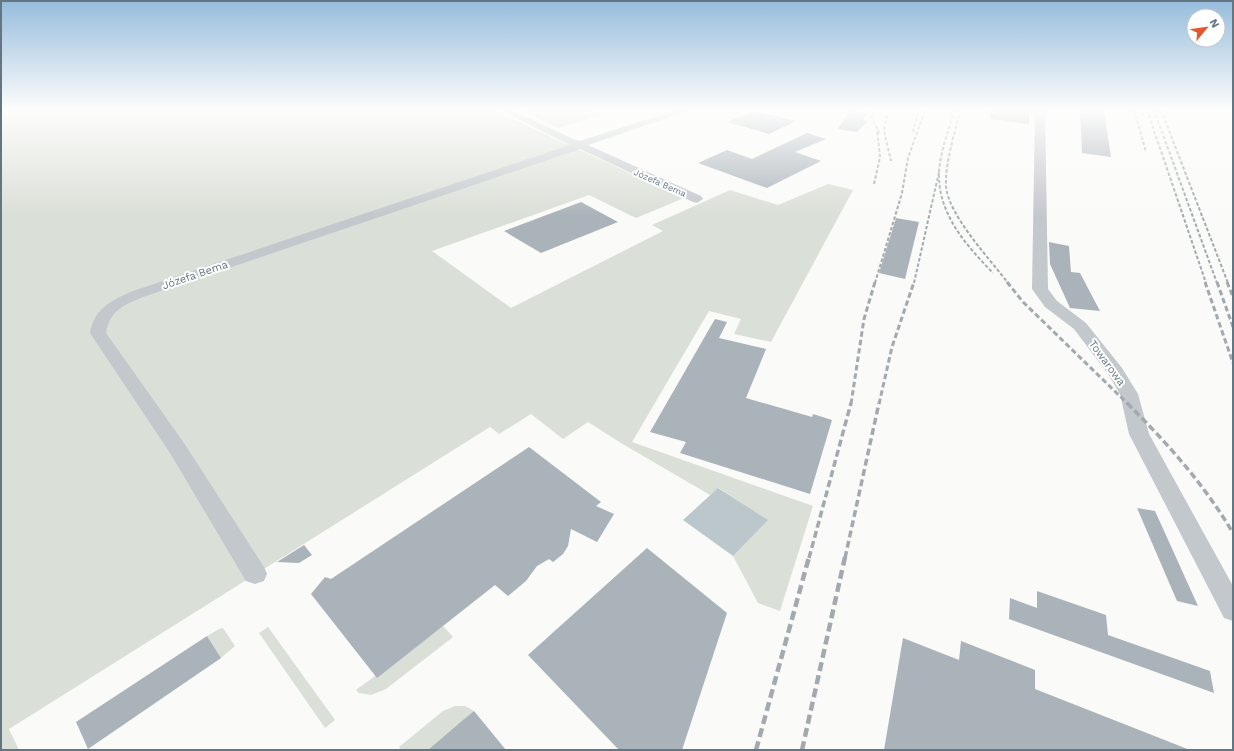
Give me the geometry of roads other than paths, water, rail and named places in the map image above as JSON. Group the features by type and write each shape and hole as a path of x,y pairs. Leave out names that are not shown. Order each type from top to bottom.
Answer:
{"street":[{"name":"Józefa Bema","path":"255,574 177,448 98,332 99,324 103,316 116,304 138,294 562,152 578,145"},
{"name":"Józefa Bema","path":"581,145 586,149 697,200"},
{"name":"Towarowa","path":"1040,145 1040,289 1051,304 1080,326 1116,372 1129,394 1139,434 1233,610"}],"railway":[{"path":"874,184 880,157 879,145"},
{"path":"887,145 891,161"},
{"path":"875,283 902,193 908,158 913,145"},
{"path":"944,145 939,173 943,202 964,240 993,273"},
{"path":"952,145 946,177 948,198 971,236 1008,283"},
{"path":"1144,145 1146,152"},
{"path":"1159,145 1206,283"},
{"path":"1167,145 1217,283"},
{"path":"1175,145 1228,283"},
{"path":"914,283 939,172"},
{"path":"851,404 864,319 875,282"},
{"path":"879,404 892,347 914,282"},
{"path":"1007,282 1023,302 1127,403"},
{"path":"1205,282 1233,363"},
{"path":"1217,282 1233,327"},
{"path":"1227,282 1233,297"},
{"path":"809,558 851,403"},
{"path":"845,558 879,403"},
{"path":"1127,403 1184,465 1210,498 1233,533"},
{"path":"756,750 809,557"},
{"path":"802,750 845,557"}]}
